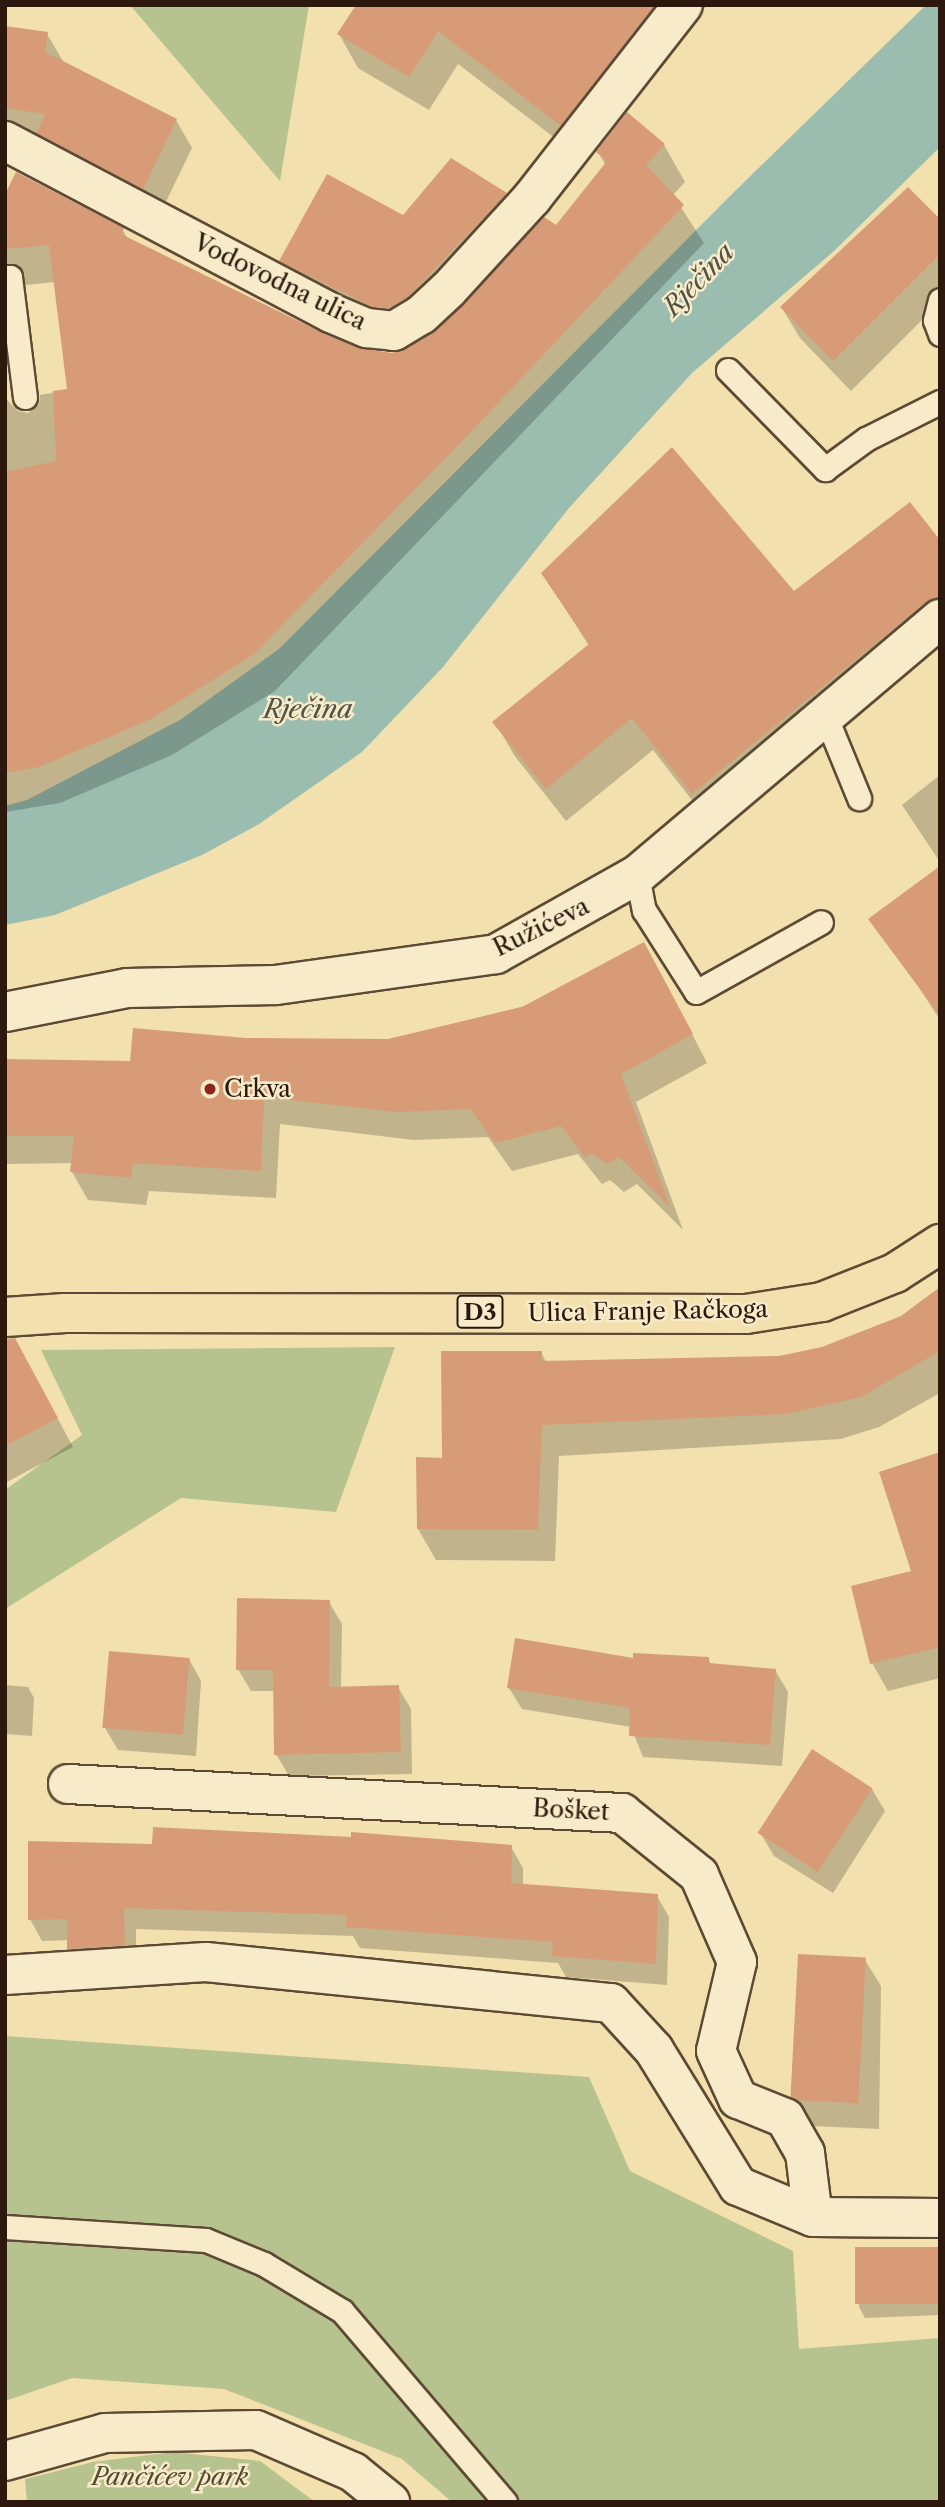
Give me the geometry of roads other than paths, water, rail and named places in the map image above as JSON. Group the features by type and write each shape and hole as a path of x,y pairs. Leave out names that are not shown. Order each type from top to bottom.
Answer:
{"main road":[{"name":"Ulica Franje Račkoga","path":"14,1311 746,1314 822,1302 895,1273 940,1244"}],"street":[{"name":"Vodovodna ulica","path":"5,141 331,313 367,328 394,331 421,315 448,290 531,198 683,5"},
{"name":"Ružićeva","path":"5,1012 127,988 276,985 496,954 637,875 940,619"},
{"name":"Bošket","path":"68,1784 622,1812 699,1875 737,1962 716,2051 738,2099 785,2118 805,2153 813,2217"},
{"path":"5,1975 206,1962 611,2003 654,2050 738,2186 813,2217 940,2218"},
{"path":"5,2462 105,2433 256,2430 353,2472 390,2502"}],"lane":[{"path":"5,277 10,277 25,397"},
{"path":"940,300 935,320 940,334"},
{"path":"728,370 825,469 866,439 940,402"},
{"path":"825,715 859,798"},
{"path":"637,875 644,910 696,992 821,922"},
{"path":"5,2227 206,2240 264,2264 342,2311 505,2502"}],"water":[{"name":"Rječina","path":"926,5 940,5 940,147 834,251 692,373 569,508 443,667 362,752 259,824 202,855 55,915 5,925 5,806 27,800 180,720 279,649 735,191"}],"place":[{"name":"Crkva","path":"210,1089"}],"park label":[{"name":"Pančićev park","path":"170,2477"}]}
